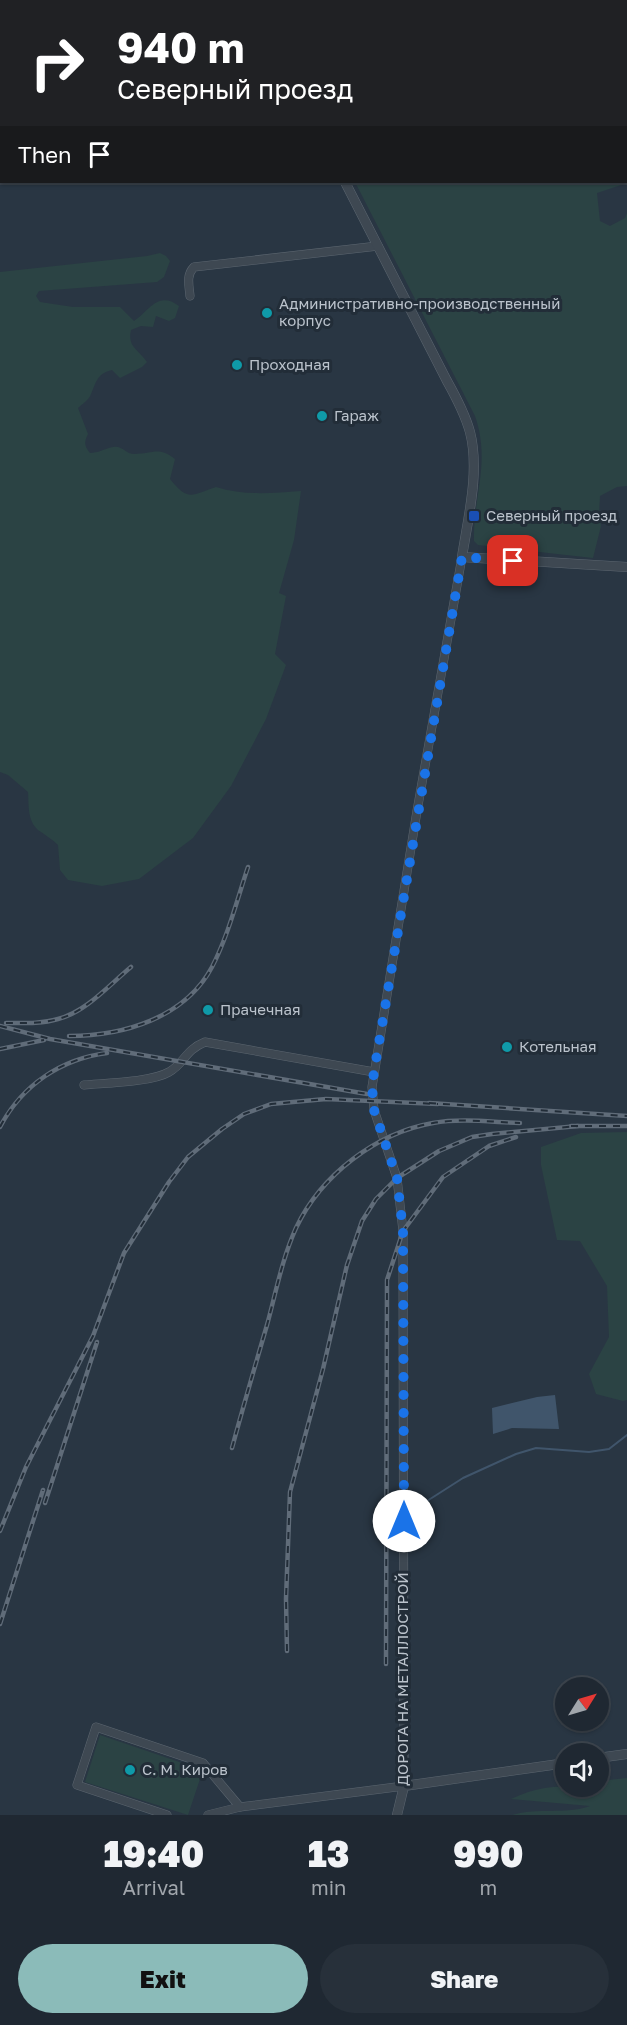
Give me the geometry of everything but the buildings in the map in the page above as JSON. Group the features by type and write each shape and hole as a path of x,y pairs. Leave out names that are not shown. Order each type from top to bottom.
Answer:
{"street":[{"name":"ДОРОГА НА МЕТАЛЛОСТРОЙ","path":"346,183 458,402 470,433 473,455 472,482 462,557 372,1087 374,1110 397,1178 403,1231 404,1786 397,1815"},
{"path":"190,296 188,280 190,271 194,267 378,246"},
{"path":"462,557 627,567"},
{"path":"84,1085 159,1077 171,1071 194,1047 205,1042 374,1072"},
{"path":"167,1815 77,1785 96,1727 203,1763 240,1807"},
{"path":"609,1756 627,1754"},
{"path":"208,1815 240,1807 555,1765"}],"green space":[{"path":"356,183 627,183 597,193 600,221 610,226 625,218 627,213 627,486 617,487 600,496 601,526 593,558 478,545 474,541 481,464 480,433 475,416"},
{"path":"160,253 170,261 164,277 157,282 39,291 36,296 40,302 73,307 120,307 134,321 159,301 165,300 179,306 175,318 169,321 156,316 153,327 141,326 131,330 130,336 134,348 147,362 120,378 112,370 103,373 89,398 78,408 88,434 86,446 90,453 116,447 131,454 160,452 169,455 175,459 170,479 186,494 196,494 216,487 248,493 301,491 294,540 279,593 286,596 275,654 286,665 266,719 231,786 193,838 139,879 102,886 68,880 60,870 58,845 38,830 32,822 28,792 8,775 0,772 0,272"},
{"path":"627,1132 627,1400 623,1401 596,1394 589,1374 609,1337 607,1286 580,1241 557,1240 541,1165 541,1147 581,1133"},
{"path":"100,1735 203,1770 188,1815 85,1782"},
{"path":"627,1778 627,1815 512,1815 532,1811 581,1809 590,1806 511,1799 543,1788 555,1787 555,1797 609,1797 609,1780"}],"water":[{"path":"555,1395 559,1429 512,1428 493,1434 492,1408"}],"waterway":[{"path":"411,1503 427,1501 463,1478 516,1454 536,1448 589,1452 609,1449 627,1435"}],"railway":[{"path":"69,1036 131,1028 151,1021 186,999 200,985 218,955 248,867"},
{"path":"6,1023 45,1022 68,1015 88,1004 131,967"},
{"path":"0,1026 50,1039 367,1094"},
{"path":"0,1049 44,1040"},
{"path":"0,1127 20,1099 44,1076 74,1061 107,1053"},
{"path":"0,1531 26,1467 93,1336 124,1253 169,1182 188,1157 244,1114 271,1104 326,1099 438,1104"},
{"path":"429,1103 627,1116"},
{"path":"232,1448 280,1276 296,1228 307,1209 335,1174 371,1147 412,1128 454,1121 520,1123"},
{"path":"571,1126 627,1126"},
{"path":"287,1651 286,1599 290,1492 323,1369 347,1265 362,1221 376,1199 397,1178 439,1151 472,1137 578,1126"},
{"path":"386,1664 387,1280 403,1231 443,1177 489,1146 516,1137"},
{"path":"45,1503 97,1342"},
{"path":"0,1624 43,1490"}],"place":[{"name":"Административно-производственный корпус","path":"267,313"},
{"name":"Проходная","path":"237,365"},
{"name":"Гараж","path":"322,416"},
{"name":"Северный проезд","path":"474,516"},
{"name":"Прачечная","path":"208,1010"},
{"name":"Котельная","path":"507,1047"},
{"name":"С. М. Киров","path":"130,1770"}],"route":[{"path":"404,1521 401,1198 397,1178 374,1110 372,1087 417,811 462,557 513,561"}]}
